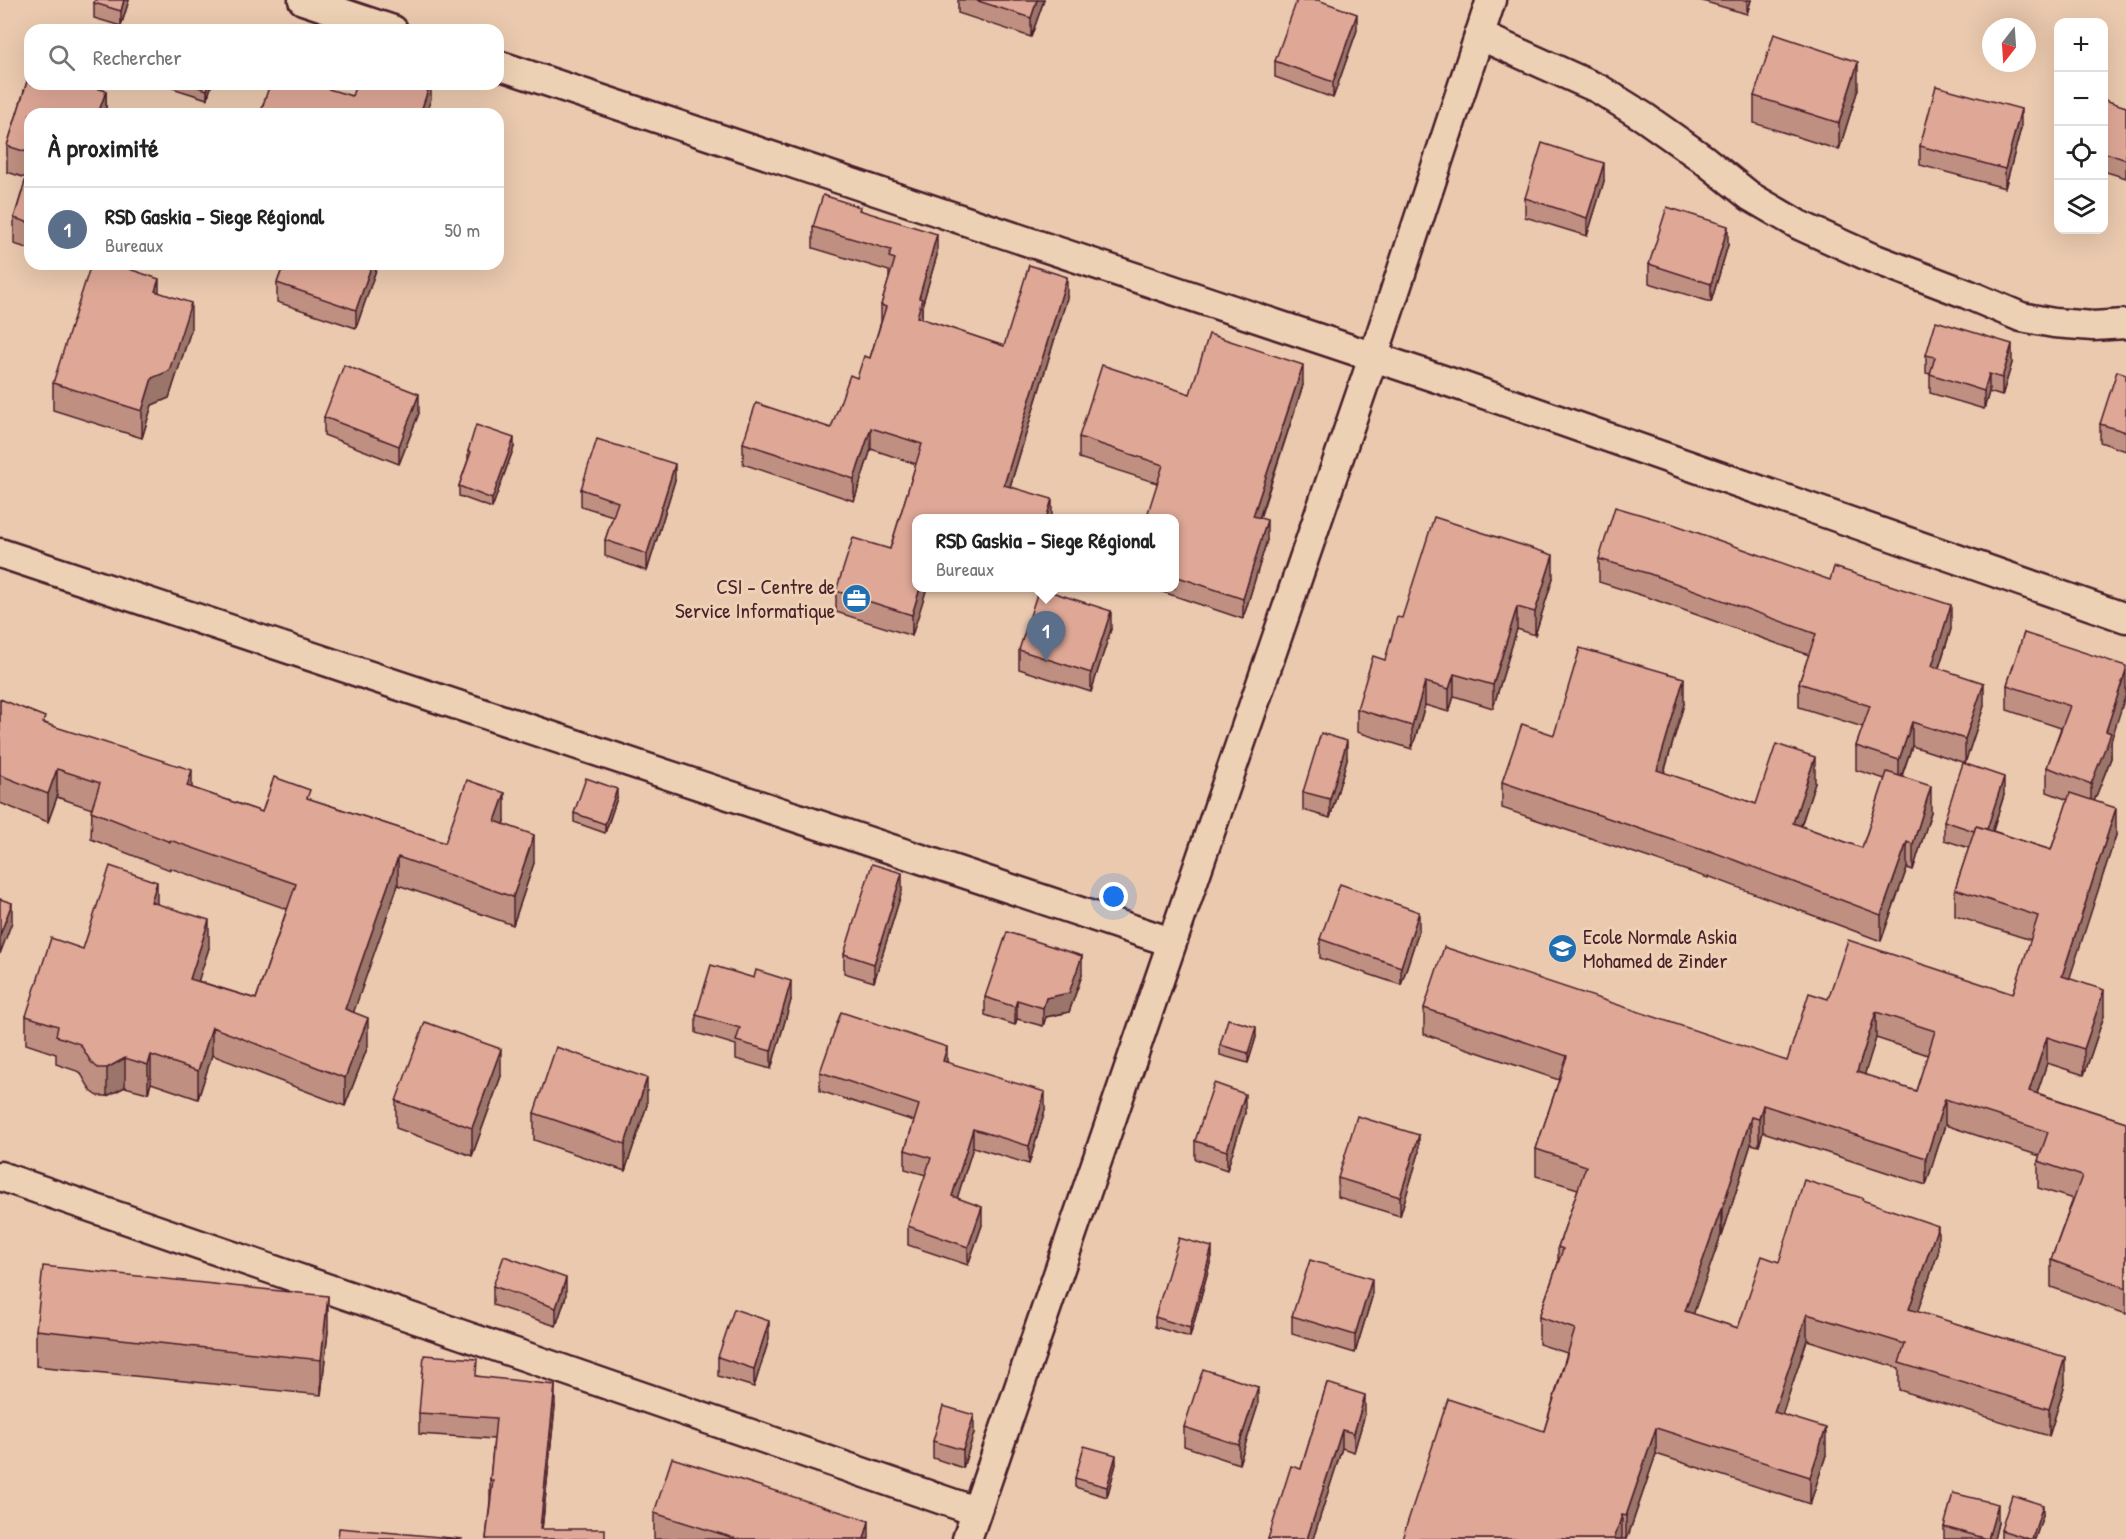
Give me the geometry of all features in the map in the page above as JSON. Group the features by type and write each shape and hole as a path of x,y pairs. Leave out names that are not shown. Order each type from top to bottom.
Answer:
{"street":[{"path":"303,0 375,24"},
{"path":"967,1539 1373,358 1491,0"},
{"path":"1479,35 1599,89 1702,158 1751,197 1799,225 1870,257 2020,317 2093,326 2126,324"},
{"path":"504,67 1464,387 2126,618"},
{"path":"0,553 1171,942"},
{"path":"0,1176 975,1511"}],"building":[{"path":"95,0 124,0 121,11 94,3"},
{"path":"975,0 1037,0 1031,18"},
{"path":"1297,0 1318,0 1357,14 1333,82 1275,61"},
{"path":"1774,34 1858,62 1839,123 1754,96"},
{"path":"1936,86 2021,109 2005,169 1920,146"},
{"path":"24,90 106,91 100,108 24,108 24,151 7,146"},
{"path":"268,90 332,90 352,96 354,90 428,90 422,108 262,108"},
{"path":"2108,101 2126,107 2126,160 2108,154"},
{"path":"1542,143 1604,163 1587,218 1525,198"},
{"path":"24,186 24,221 14,218"},
{"path":"823,195 860,207 859,210 937,234 919,298 922,299 917,317 1004,346 1029,265 1067,277 1004,485 1052,499 1048,514 912,514 912,592 919,592 912,615 836,591 853,538 890,549 922,444 871,428 854,479 743,443 756,403 831,428 850,375 857,378 864,356 870,358 886,307 881,305 895,259 889,257 891,250 813,227"},
{"path":"1667,207 1728,226 1711,284 1649,264"},
{"path":"89,270 132,270 159,279 155,291 191,303 169,371 152,378 142,411 53,383"},
{"path":"282,270 370,270 356,310 277,283"},
{"path":"1936,321 2012,344 2002,378 1989,374 1984,391 1930,374 1935,357 1926,355"},
{"path":"1209,334 1303,365 1253,516 1267,520 1243,599 1179,577 1179,514 1148,514 1163,465 1079,437 1102,365 1190,394"},
{"path":"344,365 419,394 399,446 324,417"},
{"path":"2117,371 2126,374 2126,432 2100,424"},
{"path":"476,425 514,438 492,499 459,486 471,452 468,451"},
{"path":"597,439 675,464 647,554 605,540 618,502 581,489"},
{"path":"1615,507 1673,524 1830,580 1834,567 1951,605 1932,666 1984,683 1965,739 1912,722 1899,760 1856,746 1870,706 1799,683 1816,634 1650,574 1599,559"},
{"path":"1434,517 1553,555 1535,612 1517,607 1493,685 1454,674 1449,689 1425,682 1412,726 1357,709 1373,656 1385,660 1397,617 1402,618"},
{"path":"1038,592 1052,592 1111,611 1091,673 1019,650"},
{"path":"2024,633 2126,666 2106,731 2111,733 2091,784 2047,767 2070,706 2007,685"},
{"path":"1580,648 1684,678 1657,770 1756,804 1776,744 1815,757 1793,823 1862,848 1887,772 1931,786 1913,844 1907,842 1881,915 1708,850 1708,852 1502,782 1522,724 1554,735"},
{"path":"0,699 45,717 43,723 192,770 187,786 262,812 274,777 310,790 307,798 445,843 467,780 505,793 495,821 534,835 513,897 398,857 345,1009 368,1018 345,1078 212,1027 198,1071 151,1055 148,1065 125,1058 107,1068 98,1068 91,1062 80,1044 56,1036 58,1026 26,1016 51,938 83,949 110,866 157,882 151,902 209,920 190,979 256,999 296,884 170,840 170,842 91,811 100,783 57,769 48,794 0,775"},
{"path":"1321,733 1347,741 1330,799 1303,792"},
{"path":"1963,763 2004,777 1987,829 1976,826 1974,831 1944,821"},
{"path":"586,778 617,789 605,824 574,813"},
{"path":"2070,793 2116,808 2062,976 2104,990 2084,1049 2047,1037 2029,1091 2126,1122 2126,1288 2051,1260 2082,1176 2038,1161 2048,1132 1945,1099 1926,1158 1763,1105 1759,1119 1751,1117 1722,1209 1685,1311 1738,1328 1762,1256 1779,1262 1804,1180 1862,1198 1862,1200 1938,1226 1909,1309 2065,1357 2049,1409 1899,1363 1905,1344 1807,1314 1774,1412 1826,1428 1810,1477 1656,1428 1626,1516 1622,1515 1614,1539 1402,1539 1448,1399 1544,1431 1575,1329 1539,1317 1563,1249 1558,1247 1586,1166 1536,1149 1567,1056 1424,1008 1444,947 1787,1061 1809,993 1828,999 1848,940 2013,994 2038,916 1955,889 1976,826 2051,850","holes":["1876,1012 1935,1031 1916,1091 1857,1072"]},
{"path":"872,864 902,873 874,964 844,954"},
{"path":"1340,884 1419,912 1401,967 1320,939"},
{"path":"0,899 12,903 0,935"},
{"path":"1007,932 1082,956 1069,993 1046,998 1043,1008 1017,1000 1015,1007 985,997"},
{"path":"711,965 754,978 756,970 791,981 771,1051 736,1041 740,1028 696,1015"},
{"path":"841,1012 947,1047 943,1061 1045,1092 1029,1146 973,1129 952,1196 982,1207 968,1247 908,1226 931,1158 905,1150 919,1105 820,1072"},
{"path":"1228,1019 1256,1027 1248,1053 1220,1045"},
{"path":"425,1022 501,1049 472,1128 396,1101"},
{"path":"556,1047 647,1078 625,1144 534,1113"},
{"path":"1214,1083 1245,1094 1227,1151 1195,1141"},
{"path":"1357,1116 1419,1135 1400,1197 1338,1178"},
{"path":"1179,1238 1212,1247 1190,1328 1155,1317"},
{"path":"504,1256 566,1278 556,1308 493,1286"},
{"path":"1310,1260 1372,1279 1355,1335 1292,1316"},
{"path":"43,1266 328,1296 321,1360 36,1330"},
{"path":"734,1309 769,1321 754,1369 718,1357"},
{"path":"424,1355 477,1359 476,1376 555,1385 540,1529 605,1529 605,1539 486,1539 493,1480 490,1480 496,1418 419,1413"},
{"path":"1203,1369 1258,1387 1239,1445 1184,1427"},
{"path":"1327,1383 1365,1395 1354,1433 1342,1430 1307,1539 1268,1539 1291,1466 1301,1469"},
{"path":"943,1406 974,1415 963,1450 933,1441"},
{"path":"1084,1446 1116,1455 1107,1487 1075,1478"},
{"path":"672,1458 869,1521 864,1539 737,1539 654,1513"},
{"path":"1953,1493 1998,1504 1988,1539 1944,1527"},
{"path":"2012,1495 2043,1505 2032,1539 2001,1530"},
{"path":"339,1528 463,1539 338,1539"}],"place":[{"name":"CSI - Centre de Service Informatique","path":"856,599"},
{"name":"RSD Gaskia - Siege Régional","path":"1046,661"},
{"name":"Ecole Normale Askia Mohamed de Zinder","path":"1562,949"}]}
